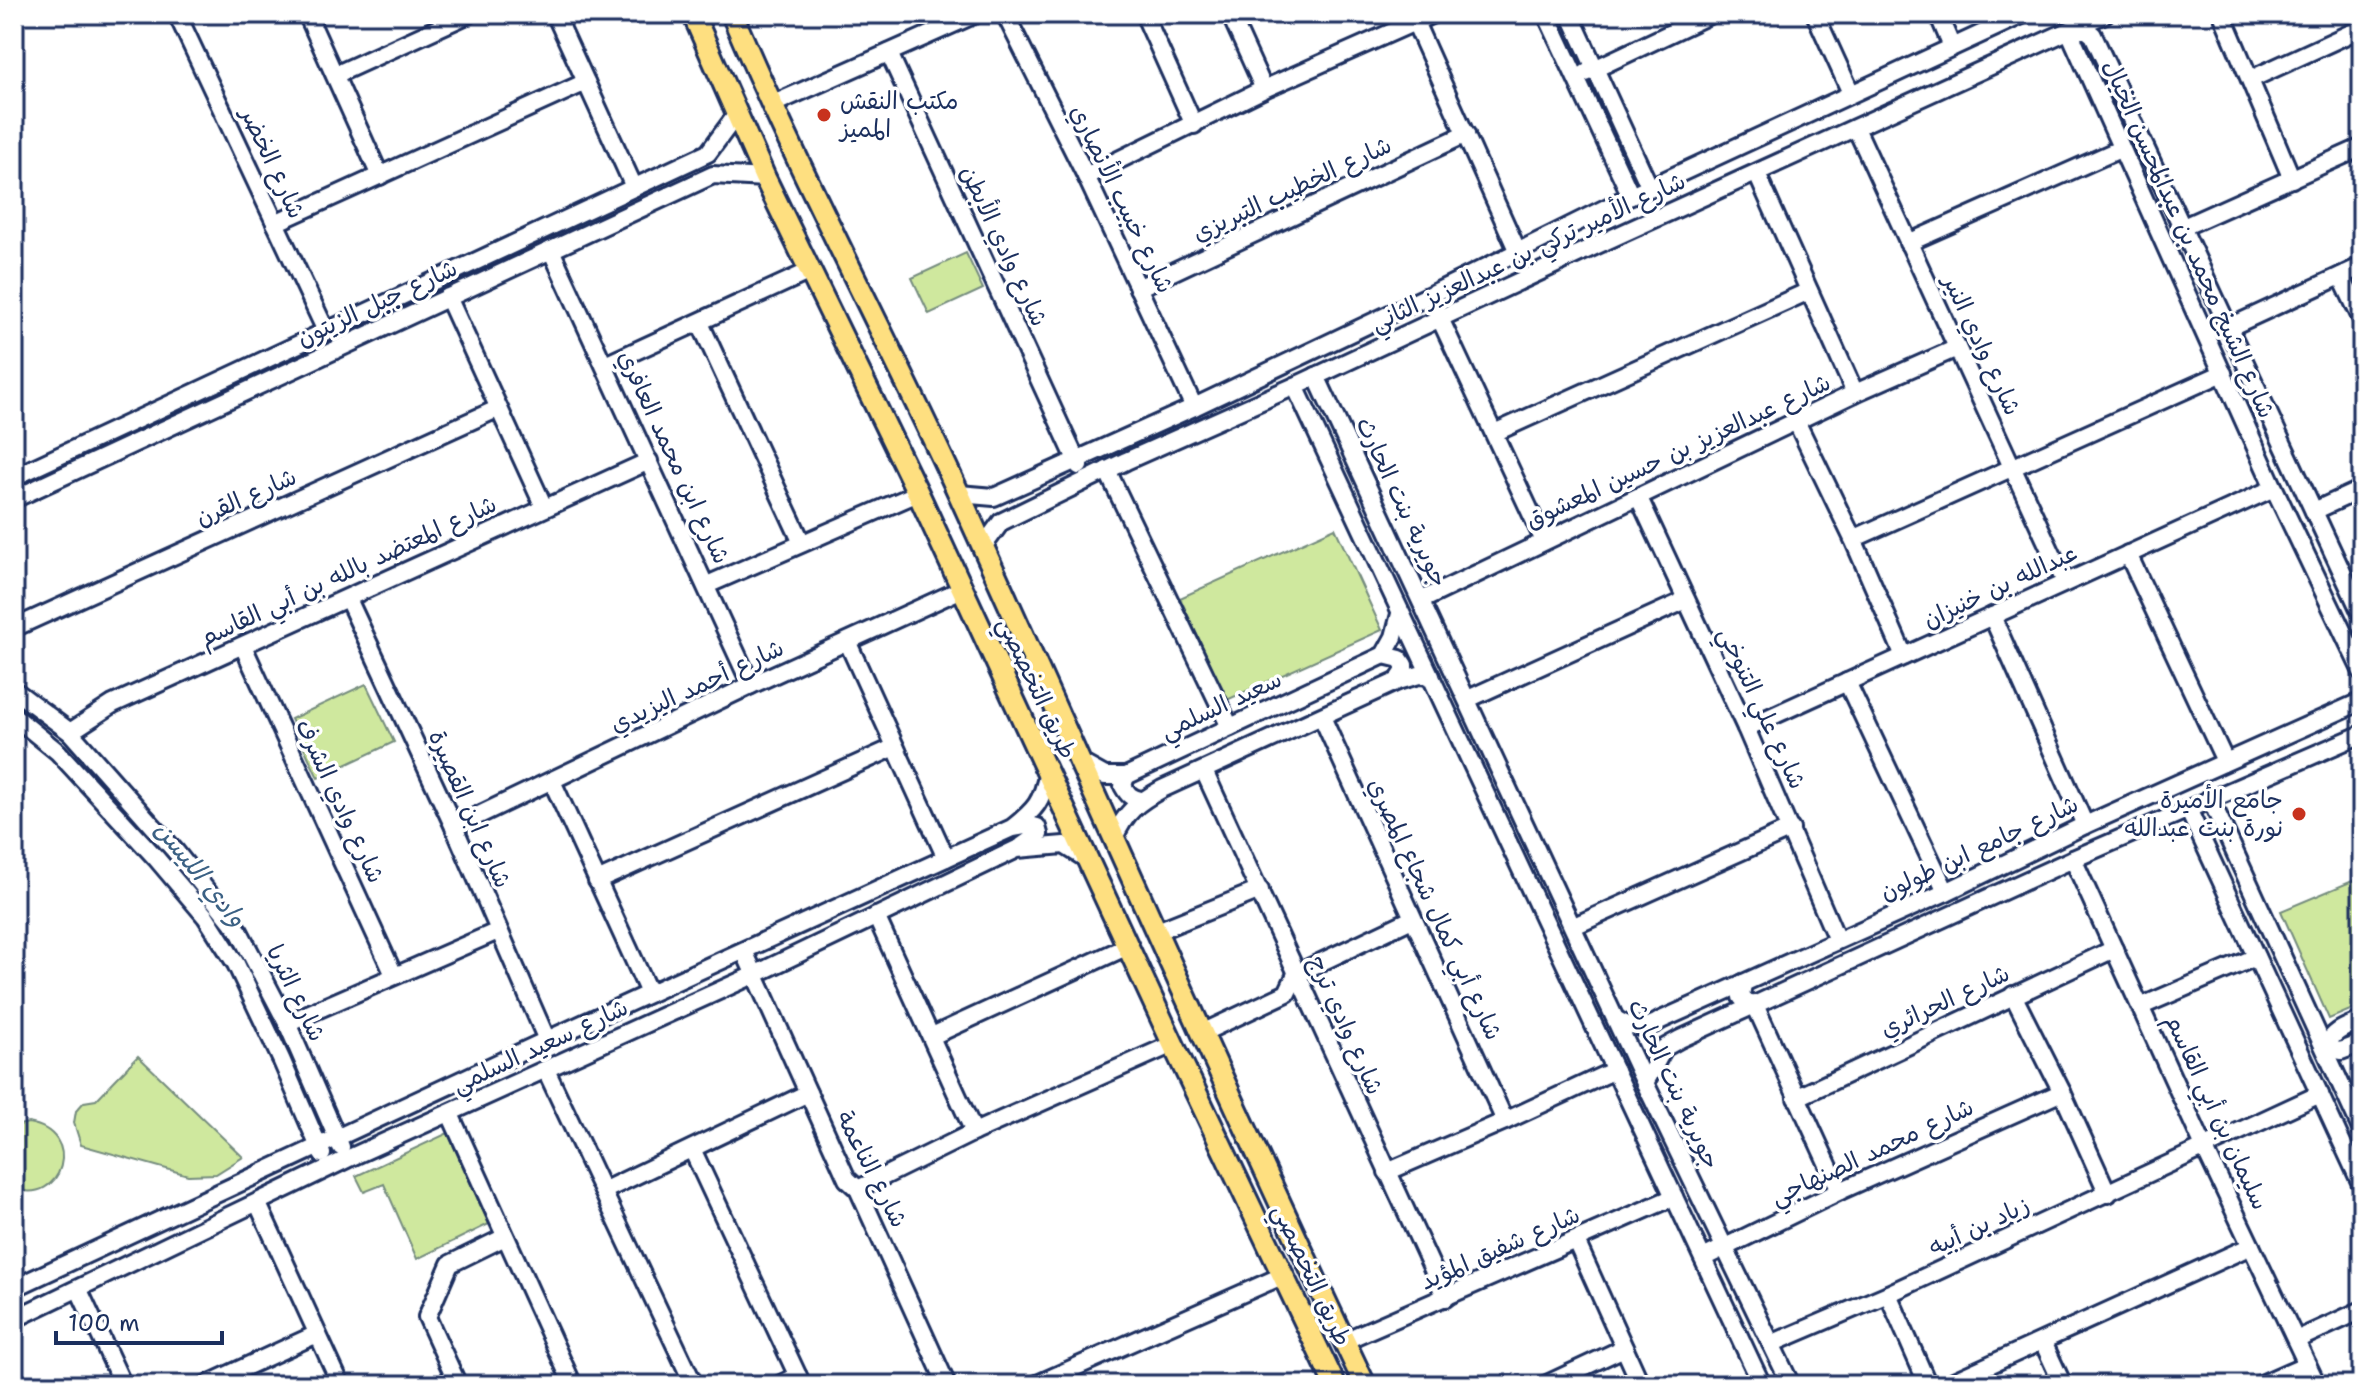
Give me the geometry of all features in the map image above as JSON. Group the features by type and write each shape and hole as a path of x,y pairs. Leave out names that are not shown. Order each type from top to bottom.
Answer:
{"main road":[{"name":"طريق التخصصي","path":"693,14 765,178 918,493 1335,1385"},
{"name":"طريق التخصصي","path":"732,14 771,105 959,494 1155,932 1365,1385"}],"street":[{"name":"شارع الخضر","path":"177,14 326,331"},
{"path":"307,14 380,176"},
{"path":"335,75 469,14"},
{"path":"555,14 634,187"},
{"path":"771,105 976,14"},
{"name":"شارع خبيب الأنصاري","path":"1005,14 1086,176 1194,407"},
{"path":"1144,14 1194,125"},
{"path":"1230,14 1264,89"},
{"path":"1086,176 1403,21 1433,14"},
{"path":"1546,14 1631,196"},
{"path":"1570,14 1650,188"},
{"path":"1815,14 1851,93"},
{"path":"1938,14 1952,47"},
{"name":"شارع الأمير تركي بن عبدالعزيز الثاني","path":"959,494 994,497 1194,407 1631,196 2024,14"},
{"name":"شارع الأمير تركي بن عبدالعزيز الثاني","path":"982,548 1001,522 1107,470 2105,14"},
{"path":"2222,14 2292,179"},
{"path":"1576,77 1704,16"},
{"path":"1403,21 1466,134 1518,252"},
{"path":"2251,79 2362,28"},
{"name":"شارع الشيخ محمد بن عبدالمحسن الخيال","path":"2362,615 2093,35 2087,30 2077,30 2072,38 2120,149 2274,488 2362,672"},
{"name":"شارع وادي الأبطن","path":"889,53 1085,481"},
{"path":"275,223 586,82"},
{"name":"شارع جبل الزيتون","path":"14,477 708,153 737,114"},
{"name":"شارع وادي النير","path":"1856,128 2065,582"},
{"name":"شارع الخطيب التبريزي","path":"1138,288 1466,134"},
{"path":"2181,228 2362,147"},
{"path":"1908,243 2120,149"},
{"path":"708,153 715,155 720,163 719,170 713,175"},
{"path":"1624,178 1636,180 1641,166"},
{"path":"1757,174 1855,393"},
{"name":"شارع جبل الزيتون","path":"14,499 713,175 765,178"},
{"path":"1560,231 1573,233 1577,238 1579,247 1575,255"},
{"name":"شارع ابن محمد العافري","path":"551,250 751,685"},
{"path":"2230,327 2362,266"},
{"path":"605,365 810,271"},
{"path":"2341,276 2362,320"},
{"path":"1494,433 1809,291"},
{"path":"1430,295 1544,541"},
{"path":"448,297 544,507"},
{"path":"700,323 802,543"},
{"name":"شارع عبدالعزيز بن حسين المعشوق","path":"1422,600 1855,393 1957,348"},
{"path":"1853,539 2223,373"},
{"name":"جويرية بنت الحارث","path":"1316,376 1645,1083 1791,1385"},
{"name":"جويرية بنت الحارث","path":"1295,386 1762,1385"},
{"path":"1305,409 1311,395 1326,396"},
{"name":"شارع القرن","path":"14,628 497,409"},
{"path":"1797,423 1853,539 1904,656"},
{"path":"1143,429 1136,437 1136,445 1153,449"},
{"path":"1115,442 1131,446 1126,461"},
{"name":"شارع المعتضد بالله بن أبي القاسم","path":"70,732 113,704 649,461"},
{"path":"1107,470 1230,727"},
{"name":"عبدالله بن خنيزان","path":"1746,728 2274,488"},
{"path":"2314,511 2362,489"},
{"path":"707,585 918,493"},
{"path":"994,497 992,506 1001,522"},
{"name":"شارع علي التنوخي","path":"1639,498 1746,728 1837,940"},
{"path":"2128,554 2225,761"},
{"name":"شارع أحمد اليزيدي","path":"454,827 751,685 962,589"},
{"name":"شارع ابن القصيرة","path":"348,599 454,827 547,1040"},
{"path":"1468,699 1686,600"},
{"path":"1398,681 1404,672 1404,665 1400,659 1384,655 1394,637 1400,614"},
{"path":"1992,616 2085,825"},
{"path":"848,643 895,747 954,854 970,871"},
{"name":"شارع وادي الشرف","path":"243,646 394,975"},
{"name":"سعيد السلمي","path":"1126,776 1384,655"},
{"path":"1114,838 1123,818 1141,800 1398,681 1419,675 1431,676"},
{"path":"1847,682 1946,892"},
{"name":"شارع الثريا","path":"14,690 70,732 176,852 239,931 287,1023 347,1159"},
{"name":"شارع جامع ابن طولون","path":"1617,1020 1626,1026 1651,1027 2085,825 2362,701"},
{"name":"شارع الثريا","path":"14,716 58,752 206,917 236,964 328,1168"},
{"name":"شارع أبي كمال شجاع المصري","path":"1322,717 1505,1121"},
{"name":"شارع جامع ابن طولون","path":"1645,1083 1664,1048 2073,859 2362,734"},
{"path":"597,881 895,747"},
{"path":"1078,761 1105,776 1126,776 1123,786 1127,793 1133,799 1141,800"},
{"name":"شارع وادي ترج","path":"1204,771 1446,1298"},
{"name":"شارع سعيد السلمي","path":"14,1288 1012,828 1031,813 1043,798 1048,772"},
{"path":"1483,788 1504,789 1505,779"},
{"path":"552,781 649,993"},
{"path":"1494,812 1496,803 1501,799 1507,797 1516,803"},
{"path":"2210,798 2362,1131"},
{"path":"2188,809 2362,1186"},
{"path":"1012,828 1030,825 1037,827 1039,834 1017,849"},
{"path":"1574,926 1791,829"},
{"name":"شارع سعيد السلمي","path":"14,1319 347,1159 756,974 1017,849 1064,845 1088,860"},
{"name":"سليمان بن أبي القاسم","path":"2073,859 2317,1385"},
{"path":"1155,932 1260,890"},
{"path":"876,916 974,1132"},
{"path":"1202,1033 1287,993 1296,974 1412,919"},
{"path":"287,1023 498,931"},
{"path":"932,1036 1128,946"},
{"name":"شارع الحرائري","path":"1796,1098 2114,949"},
{"name":"شارع الناعمة","path":"744,951 847,1179 858,1189 947,1385"},
{"path":"2142,1006 2256,957"},
{"path":"1743,983 1741,997 1755,1005 1840,1191"},
{"path":"1722,992 1733,1001 1732,1015"},
{"path":"2013,995 2062,1092 2108,1194"},
{"path":"2362,1020 2338,1031 2328,1044 2331,1049 2341,1051 2362,1043"},
{"path":"858,1189 974,1132 1173,1044"},
{"path":"546,1070 694,1385"},
{"path":"1387,1172 1615,1070"},
{"name":"شارع محمد الصنهاجي","path":"1703,1258 1840,1191 2062,1092"},
{"path":"603,1191 808,1093"},
{"name":"زياد بن أبيه","path":"1771,1344 2108,1194 2320,1094"},
{"path":"450,1114 573,1385"},
{"path":"692,1149 800,1381 779,1385"},
{"name":"شارع شفيق المؤيد","path":"1344,1341 1674,1197"},
{"path":"258,1204 341,1385"},
{"path":"458,1385 427,1317 450,1264 505,1237"},
{"path":"1576,1241 1641,1385"},
{"path":"1945,1385 2251,1246"},
{"path":"1035,1385 1284,1275"},
{"path":"79,1290 123,1385"},
{"path":"1888,1294 1928,1385"},
{"path":"2296,1340 2362,1310"},
{"path":"206,1385 317,1334"},
{"path":"2043,1342 2063,1385"},
{"path":"1545,1385 1624,1348"},
{"path":"2259,1385 2307,1364"}],"green space":[{"path":"966,253 983,289 929,314 912,278"},
{"path":"1335,528 1382,630 1227,700 1180,598"},
{"path":"366,684 394,742 318,778 291,719"},
{"path":"2362,877 2362,1005 2329,1019 2281,911"},
{"path":"138,1056 243,1157 216,1174 188,1175 81,1145 74,1123 76,1111 84,1102 96,1100"},
{"path":"28,1123 46,1129 57,1140 62,1153 61,1166 55,1179 45,1188 31,1191 14,1188 14,1126"},
{"path":"448,1133 489,1224 417,1259 384,1184 364,1192 356,1176"}],"place":[{"name":"مكتب النقش المميز","path":"824,115"},
{"name":"جامع الأميرة نورة بنت عبدالله","path":"2299,814"}],"water label":[{"name":"وادي الليسن","path":"201,873"}]}
